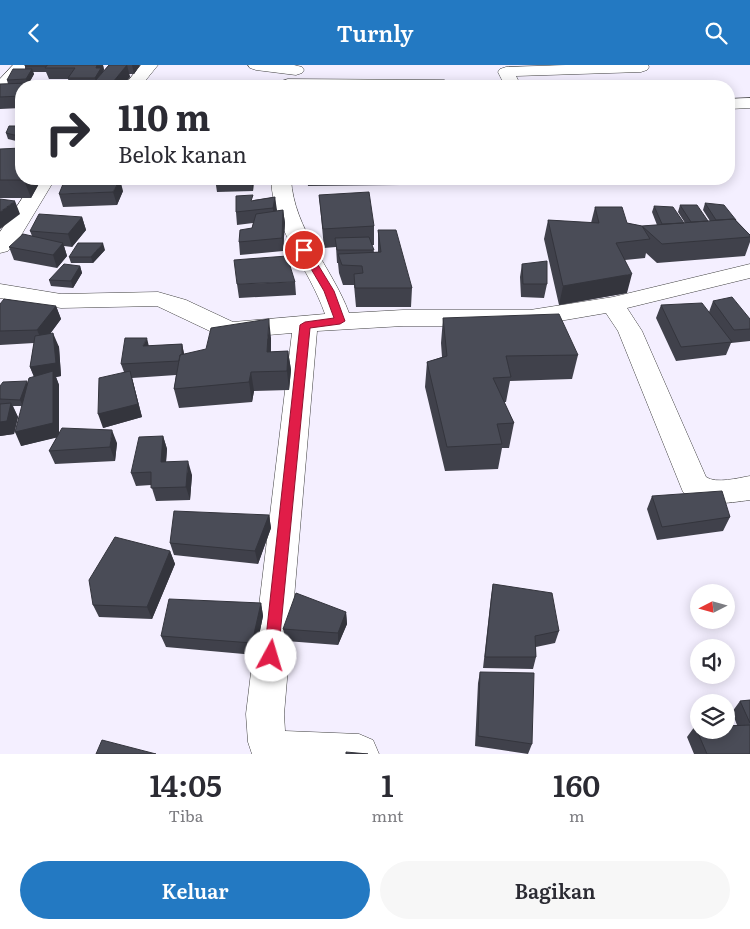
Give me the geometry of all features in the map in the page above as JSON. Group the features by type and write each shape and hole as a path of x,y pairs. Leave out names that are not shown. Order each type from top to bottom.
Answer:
{"street":[{"path":"0,89 22,65"},
{"path":"137,80 150,65"},
{"path":"256,65 293,76 360,80"},
{"path":"510,80 506,72 644,71"},
{"path":"735,104 750,103"},
{"path":"0,246 12,232 41,185"},
{"path":"281,189 304,250 329,291 340,321"},
{"path":"0,291 61,301 158,299 172,302 216,326 232,330 403,318 530,318 612,304 750,271"},
{"path":"612,304 630,331 694,484 698,488 709,491 750,488"},
{"path":"305,325 265,714 267,742 271,752 359,754"}],"building":[{"path":"47,65 47,66 25,66"},
{"path":"47,65 97,65 96,68 101,68 95,78 68,78 75,68 45,68"},
{"path":"109,65 127,65 115,80 96,80"},
{"path":"13,69 32,69 26,79 7,80"},
{"path":"0,84 15,84 15,96 0,97"},
{"path":"9,126 15,126 15,135 6,133"},
{"path":"15,148 15,180 0,180 0,149"},
{"path":"63,185 117,185 113,192 59,194"},
{"path":"369,192 374,226 323,229 319,195"},
{"path":"253,195 251,201 275,197 273,208 236,212 236,196"},
{"path":"0,199 15,201 0,212"},
{"path":"705,203 724,205 736,220 716,220"},
{"path":"680,205 697,205 708,221 691,222"},
{"path":"654,206 673,207 684,223 662,224"},
{"path":"595,207 622,207 627,223 642,226 650,239 616,243 632,274 563,286 548,220 599,223"},
{"path":"283,210 282,238 239,242 240,230 252,228 256,214"},
{"path":"39,214 82,217 68,234 30,231"},
{"path":"734,219 750,237 662,244 642,226"},
{"path":"378,230 396,230 412,288 355,288 354,274 363,273 362,266 342,265 338,254 381,252"},
{"path":"23,234 63,243 53,255 9,247"},
{"path":"369,237 374,250 337,250 335,238"},
{"path":"78,243 103,243 91,257 69,257"},
{"path":"287,256 295,282 237,284 234,260"},
{"path":"547,261 547,284 523,284 522,264"},
{"path":"64,264 80,266 71,281 49,280"},
{"path":"732,297 750,319 750,329 734,330 713,301"},
{"path":"4,299 56,306 37,330 0,331 0,304"},
{"path":"702,303 732,342 681,347 661,305"},
{"path":"559,314 578,355 506,356 511,377 493,378 514,423 497,424 502,444 447,447 427,362 447,356 443,318"},
{"path":"269,319 267,352 288,351 287,371 251,372 249,382 174,389 180,355 206,349 211,328"},
{"path":"53,333 56,363 30,367 35,336"},
{"path":"125,338 147,338 143,346 182,344 182,354 179,361 121,364"},
{"path":"53,371 53,423 15,432 29,378"},
{"path":"130,371 138,404 98,414 99,378"},
{"path":"27,381 20,400 0,399 0,386 3,382"},
{"path":"11,403 7,421 0,422 0,404"},
{"path":"62,428 112,430 110,447 49,451"},
{"path":"163,436 161,462 188,461 186,487 151,488 151,472 131,473 139,437"},
{"path":"722,491 730,517 662,527 652,496"},
{"path":"174,511 269,515 255,551 170,543"},
{"path":"115,537 170,551 147,607 93,605 89,580"},
{"path":"493,584 552,593 559,631 535,636 536,657 485,657"},
{"path":"296,593 346,612 338,633 283,629"},
{"path":"169,599 261,603 252,643 161,636"},
{"path":"480,672 534,673 532,744 478,736"},
{"path":"750,700 750,723 740,701"},
{"path":"750,725 750,754 707,754 701,739 735,739 735,726"},
{"path":"102,740 156,754 96,754"},
{"path":"346,752 368,754 346,754"}],"route":[{"path":"271,656 305,325 340,321 329,291 304,250"}]}
